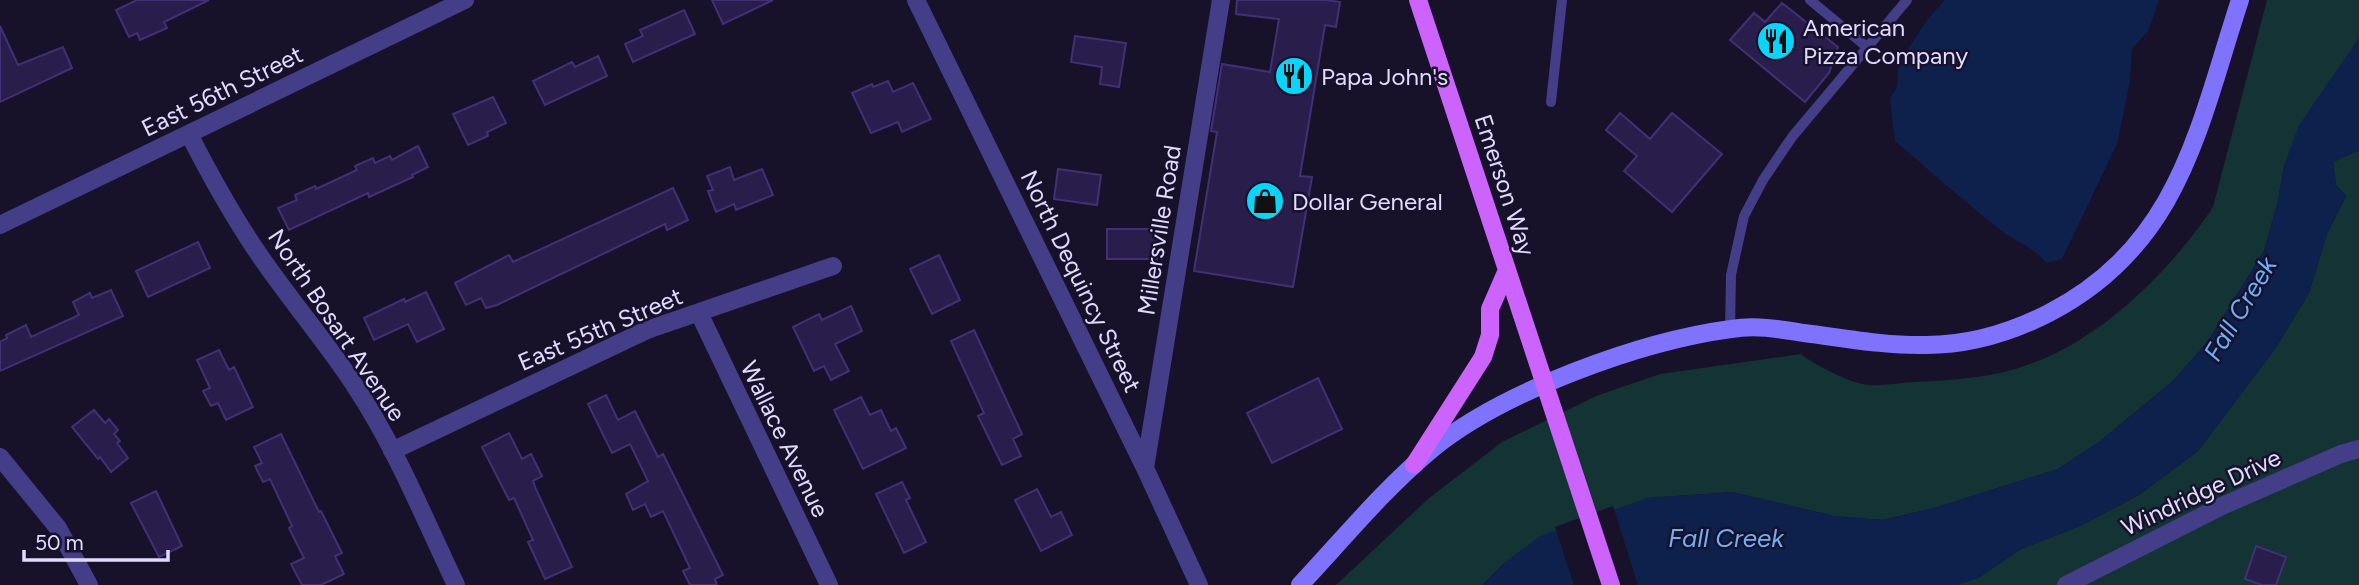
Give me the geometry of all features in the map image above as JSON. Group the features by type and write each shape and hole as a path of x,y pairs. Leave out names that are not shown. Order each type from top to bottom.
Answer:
{"main road":[{"name":"Emerson Way","path":"1418,0 1611,585"},
{"path":"1300,585 1414,465 1467,424 1493,409 1583,369 1633,353 1730,329 1756,326 1895,344 1950,345 2009,331 2072,300 2122,260 2137,245 2162,211 2182,172 2240,0"},
{"path":"1414,465 1483,357 1490,335 1490,309 1507,270"}],"street":[{"name":"East 56th Street","path":"0,225 465,0"},
{"name":"North Dequincy Street","path":"916,0 1199,585"},
{"name":"Millersville Road","path":"1144,468 1221,0"},
{"name":"North Bosart Avenue","path":"189,134 243,230 282,288 342,366 370,410 456,585"},
{"name":"East 55th Street","path":"392,451 647,330 833,266"},
{"name":"Wallace Avenue","path":"699,313 829,585"},
{"name":"Windridge Drive","path":"2066,585 2221,506 2341,454 2359,449"},
{"path":"0,457 58,528 89,585"}],"lane":[{"path":"1551,102 1562,0"},
{"path":"1810,0 1868,48"},
{"path":"1730,329 1731,275 1744,216 1763,180 1792,137 1907,0"}],"green space":[{"path":"2267,0 2359,0 2359,38 2284,166 2278,201 2264,251 2208,341 2174,380 2099,442 2058,469 1934,508 1882,520 1834,516 1732,492 1647,498 1504,563 1482,585 1336,585 1428,499 1502,442 1596,396 1660,374 1801,354 1833,373 1868,385 1959,379 2016,369 2057,353 2083,338 2109,320 2156,277 2213,207"},
{"path":"2359,150 2359,585 1956,585 1978,578 2021,549 2080,526 2139,495 2198,451 2275,349 2309,293 2327,234 2346,196 2336,185 2333,162"}],"water":[{"path":"1945,0 2159,0 2148,31 2132,49 2130,81 2117,144 2062,259 2046,263 2032,249 1989,221 1895,141 1890,99 1897,87 1899,62 1928,19"},
{"name":"Fall Creek","path":"2359,38 2359,150 2333,162 2336,185 2346,195 2327,234 2309,293 2275,349 2198,451 2139,495 2080,526 2021,549 1978,578 1956,585 1482,585 1504,563 1540,536 1647,498 1732,492 1834,516 1882,520 1934,508 2058,469 2099,442 2174,380 2208,341 2264,251 2278,201 2284,166 2299,125"}],"pier":[{"path":"1613,506 1638,585 1574,585 1555,527"}],"building":[{"path":"137,0 209,0 164,22 167,28 140,40 137,33 129,37 116,10"},
{"path":"712,0 773,0 723,24"},
{"path":"1237,0 1340,2 1336,27 1325,25 1300,176 1312,177 1293,287 1194,271 1217,132 1211,131 1222,64 1270,72 1279,19 1236,14"},
{"path":"1782,3 1838,47 1829,73 1805,102 1730,40 1754,13 1765,22"},
{"path":"684,10 695,34 633,62 625,44 643,36 640,30"},
{"path":"0,26 18,65 63,47 72,68 0,102"},
{"path":"1075,36 1126,43 1119,87 1100,84 1102,67 1071,62"},
{"path":"598,56 607,76 545,105 533,81 572,62 575,67"},
{"path":"888,81 893,92 913,83 931,119 902,132 898,122 871,133 852,93 872,84 873,87"},
{"path":"493,97 506,123 487,132 488,136 468,145 453,114"},
{"path":"1620,113 1650,139 1672,113 1722,154 1672,212 1624,171 1637,156 1606,130"},
{"path":"418,146 428,167 412,175 413,177 369,197 368,193 289,230 278,208 297,200 295,195 315,186 316,189 357,170 355,166 373,158 375,163 390,156 392,160"},
{"path":"730,167 734,180 762,169 773,195 736,210 734,204 716,212 708,191 713,190 707,176"},
{"path":"1058,169 1101,175 1097,205 1054,199"},
{"path":"673,188 688,220 667,230 665,224 497,305 486,308 481,298 466,305 455,283 509,255 513,262"},
{"path":"1107,229 1157,229 1157,259 1107,259"},
{"path":"198,242 210,268 148,297 136,271"},
{"path":"939,255 960,300 932,314 910,269"},
{"path":"111,290 123,316 0,371 0,342 7,338 6,335 26,325 31,337 79,315 73,302 90,293 92,298"},
{"path":"426,292 444,329 417,342 408,324 374,340 364,318"},
{"path":"851,306 862,331 835,344 849,371 831,380 824,366 814,371 793,327 819,314 822,320"},
{"path":"974,330 1022,434 1013,439 1021,456 1002,465 978,416 984,413 951,341"},
{"path":"219,350 229,370 234,367 253,407 226,420 218,403 211,406 203,391 210,388 197,360"},
{"path":"1318,378 1342,429 1272,463 1247,413"},
{"path":"606,395 618,420 635,411 658,457 663,454 723,575 715,579 717,585 690,585 683,571 690,568 663,511 651,517 645,504 633,510 626,494 648,481 630,444 612,453 588,404"},
{"path":"861,397 870,415 881,410 891,431 896,428 906,448 863,469 834,410"},
{"path":"94,410 105,423 109,419 118,430 114,434 120,441 117,443 128,458 111,472 72,427"},
{"path":"509,433 522,459 531,454 542,476 533,481 572,567 545,579 528,542 533,540 514,498 509,500 482,447"},
{"path":"281,434 342,553 335,556 344,574 321,585 302,585 291,564 304,558 289,528 292,526 270,479 263,482 255,466 262,463 254,447"},
{"path":"902,482 910,498 906,500 926,542 904,553 876,494"},
{"path":"1037,489 1051,517 1061,512 1072,535 1041,551 1015,500"},
{"path":"156,491 182,546 159,557 131,503"},
{"path":"2256,546 2286,557 2276,585 2262,585 2245,579"}],"place":[{"name":"American Pizza Company","path":"1776,41"},
{"name":"Papa John's","path":"1294,76"},
{"name":"Dollar General","path":"1265,201"}]}
